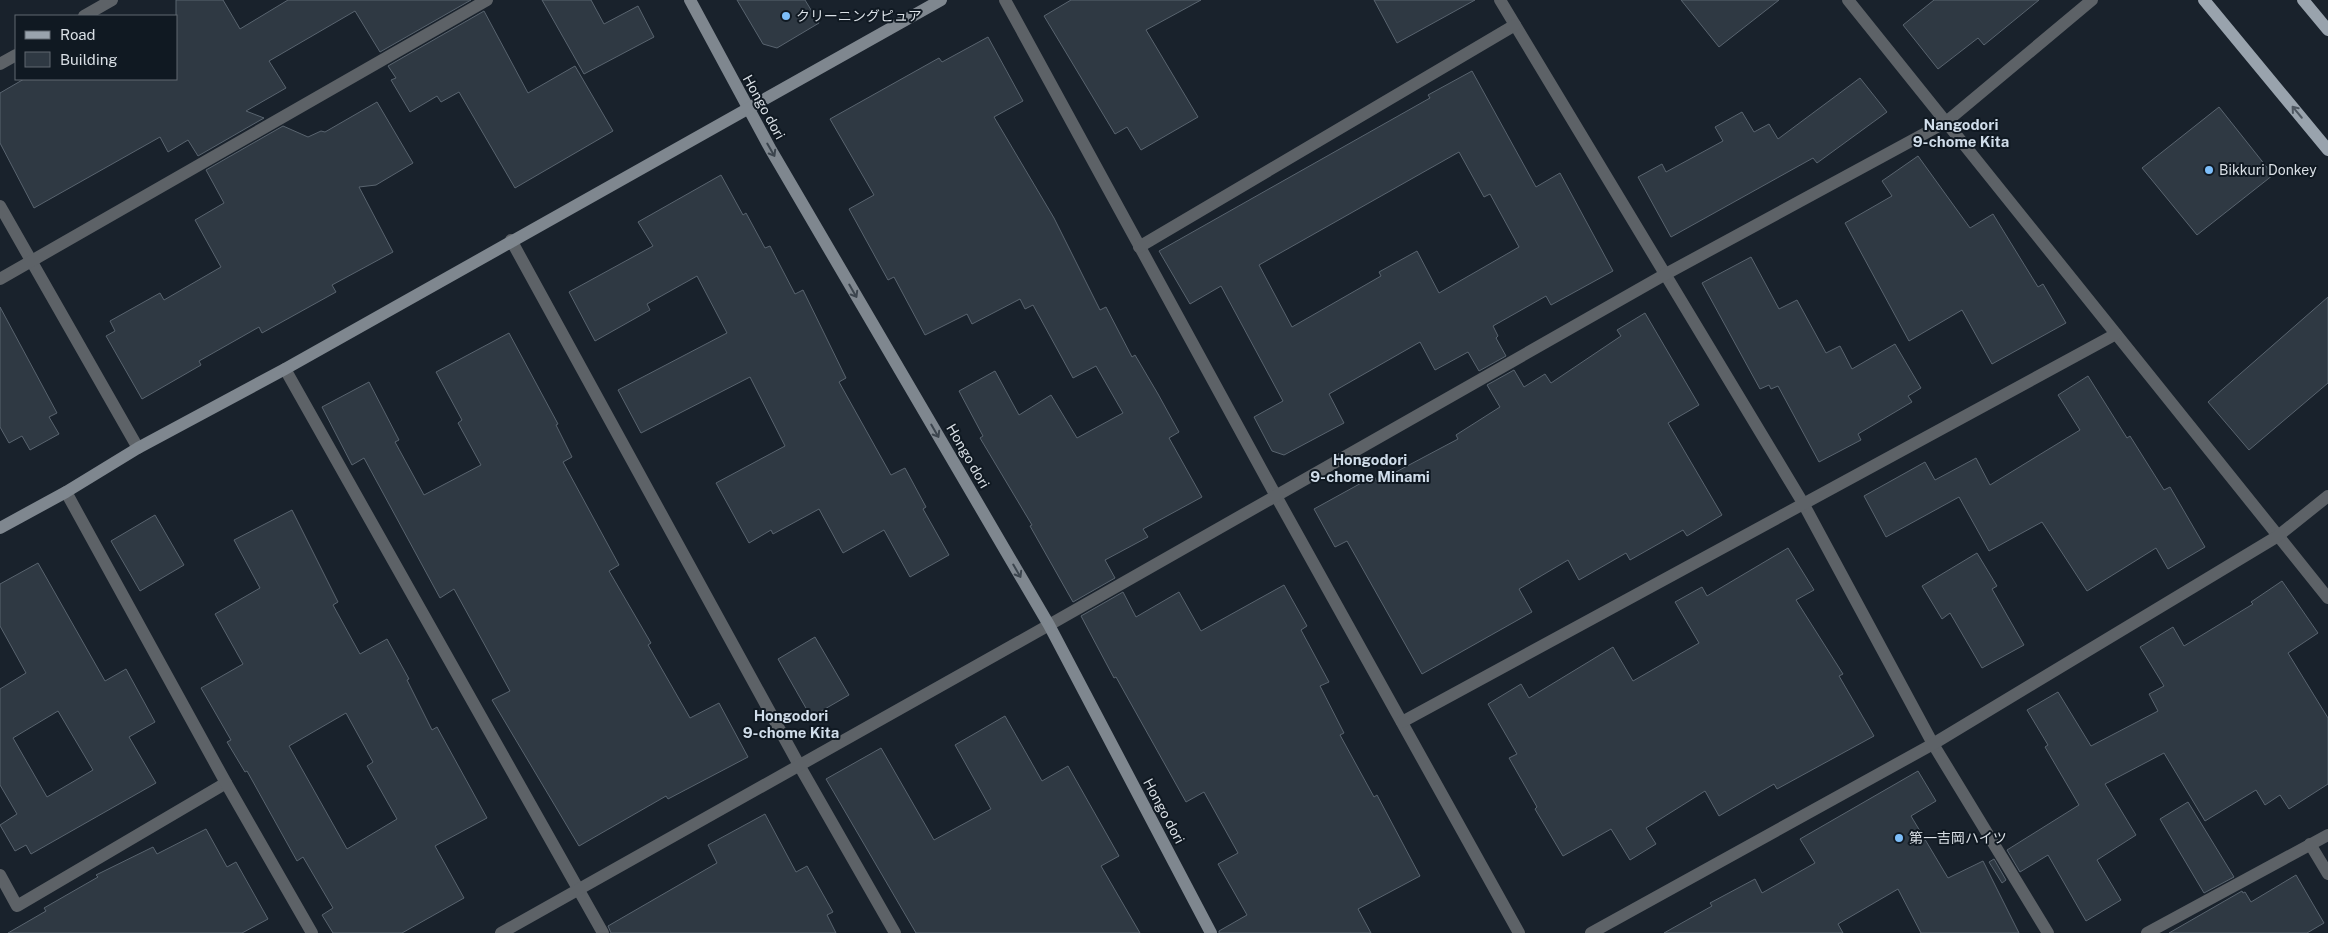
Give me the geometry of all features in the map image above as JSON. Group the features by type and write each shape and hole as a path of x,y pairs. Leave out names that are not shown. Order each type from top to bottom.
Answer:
{"main road":[{"path":"2204,0 2328,150"},
{"path":"2303,0 2328,30"}],"street":[{"path":"86,15 112,0"},
{"path":"0,279 487,0"},
{"name":"Hongo dori","path":"690,0 747,108 1049,625 1211,933"},
{"path":"0,528 66,492 138,448 285,369 511,240 941,0"},
{"path":"1005,0 1276,496 1519,933"},
{"path":"1500,0 1803,503 1933,744 2048,933"},
{"path":"1848,0 2328,598"},
{"path":"501,933 1049,625 1664,275 1946,122 2092,0"},
{"path":"1139,247 1515,25"},
{"path":"0,64 15,56"},
{"path":"0,206 138,448"},
{"path":"511,240 800,765 895,933"},
{"path":"1402,722 2116,334"},
{"path":"285,369 603,933"},
{"path":"66,492 226,783 312,933"},
{"path":"1591,933 1933,744 2278,536 2328,496"},
{"path":"0,875 16,906 226,783"},
{"path":"2147,933 2328,834"},
{"path":"2310,844 2328,874"}],"building":[{"path":"176,0 223,0 240,29 288,0 471,0 380,52 355,11 269,61 286,88 246,111 264,118 198,156 188,140 168,152 160,137 34,208 0,143 0,93 22,80 178,80 178,15 176,15"},
{"path":"542,0 591,0 604,24 638,6 654,37 584,74"},
{"path":"737,0 805,0 819,23 777,48 763,44"},
{"path":"1071,0 1201,0 1146,30 1198,117 1141,150 1127,127 1115,134 1044,16"},
{"path":"1374,0 1475,0 1397,43"},
{"path":"1681,0 1779,0 1719,47"},
{"path":"1934,0 2039,0 1984,45 1978,38 1938,69 1903,25"},
{"path":"484,11 528,93 575,66 613,131 515,188 459,92 441,102 437,96 410,112 391,80 396,78 388,66"},
{"path":"988,37 1023,101 994,117 1054,218 1100,310 1106,307 1132,357 1135,355 1179,432 1169,438 1202,497 1143,529 1148,537 1105,560 1115,578 1073,602 1030,526 1032,525 980,438 983,436 959,391 995,371 1019,415 1051,395 1077,438 1123,413 1096,366 1073,378 1033,305 1025,309 1020,299 972,324 967,314 925,335 894,277 888,280 849,209 874,195 830,119 939,58 942,62"},
{"path":"1472,71 1536,187 1560,173 1613,271 1551,305 1546,296 1493,326 1498,336 1496,338 1506,356 1479,371 1468,352 1435,370 1420,342 1329,394 1344,423 1284,455 1272,451 1254,417 1283,401 1221,286 1190,304 1159,251 1430,98 1428,95","holes":["1459,152 1484,197 1490,194 1519,247 1439,293 1417,251 1379,272 1381,276 1292,327 1259,265"]},
{"path":"1860,78 1887,112 1817,163 1813,158 1671,237 1638,177 1662,164 1666,172 1723,141 1715,127 1742,112 1754,132 1769,124 1778,139"},
{"path":"377,102 413,163 376,185 359,187 393,252 332,285 336,292 262,333 259,327 199,361 201,365 142,399 106,336 115,331 110,321 160,293 164,300 221,267 195,220 224,203 206,170 283,126 308,137 321,131 325,132"},
{"path":"2219,107 2273,175 2197,235 2142,168"},
{"path":"1918,156 1970,228 1993,214 2038,287 2043,284 2066,323 1992,364 1962,310 1909,341 1845,223 1892,196 1882,181"},
{"path":"721,175 743,215 746,213 765,248 770,246 795,294 803,290 846,378 839,382 891,475 905,468 926,507 923,509 949,555 910,577 884,530 843,553 819,509 773,534 771,530 749,543 716,483 785,446 750,377 641,433 618,390 727,333 697,276 647,304 650,310 595,341 569,292 653,246 638,222"},
{"path":"1751,257 1779,309 1797,300 1826,353 1840,346 1852,369 1895,344 1921,388 1908,396 1912,402 1858,434 1861,440 1819,462 1778,386 1771,389 1769,385 1760,389 1702,283"},
{"path":"2328,297 2328,383 2249,450 2208,402"},
{"path":"0,307 57,413 49,417 59,434 30,450 22,436 9,443 0,427"},
{"path":"1645,313 1699,405 1668,423 1722,515 1687,536 1683,530 1630,560 1626,553 1579,580 1568,560 1519,589 1532,612 1422,674 1347,541 1335,547 1314,509 1374,476 1377,482 1458,439 1456,435 1500,407 1487,385 1514,370 1524,387 1545,374 1551,383 1621,336 1617,330"},
{"path":"509,333 558,424 556,425 572,457 563,462 619,565 609,571 651,643 648,645 690,718 719,703 748,757 668,799 666,796 579,846 492,700 510,691 454,589 440,598 364,458 352,465 322,407 369,382 399,440 395,442 424,495 481,465 458,423 462,420 436,372"},
{"path":"2088,376 2127,438 2130,436 2164,490 2170,487 2205,547 2168,569 2156,548 2087,591 2042,522 1989,551 1959,497 1886,537 1864,496 1925,462 1935,480 1976,458 1990,485 2080,430 2058,395"},
{"path":"292,510 338,602 333,605 360,654 387,639 409,679 407,680 432,730 437,727 487,818 435,846 464,898 402,933 333,933 322,915 333,908 303,857 297,861 247,771 245,772 227,742 231,740 201,688 243,664 215,614 260,588 234,540","holes":["346,713 373,762 367,766 397,819 347,849 289,746"]},
{"path":"155,515 184,565 140,591 111,541"},
{"path":"1788,548 1814,590 1796,600 1843,674 1839,676 1874,736 1777,789 1774,784 1719,816 1705,791 1646,828 1656,844 1630,860 1611,829 1563,856 1535,809 1537,807 1509,758 1517,754 1488,704 1521,684 1529,698 1613,647 1633,681 1699,643 1675,602 1702,587 1707,596"},
{"path":"1977,553 1997,586 1992,589 2024,645 1982,668 1950,613 1942,619 1922,586"},
{"path":"38,563 105,681 126,669 155,722 129,737 156,783 31,854 26,845 15,851 0,825 17,814 0,785 0,689 26,673 0,626 0,584","holes":["58,711 93,770 47,797 13,738"]},
{"path":"2282,581 2318,633 2288,653 2328,718 2328,784 2289,809 2280,795 2265,805 2256,790 2205,821 2164,753 2105,784 2136,835 2097,860 2121,900 2086,921 2048,855 2020,872 2007,850 2079,805 2045,747 2048,745 2027,710 2058,692 2091,746 2158,711 2149,694 2164,686 2140,647 2173,627 2184,646 2253,604 2251,602"},
{"path":"1284,585 1307,626 1301,630 1329,682 1320,686 1344,733 1340,735 1374,797 1377,795 1420,876 1358,909 1371,933 1219,933 1219,931 1247,915 1218,864 1238,853 1204,792 1186,802 1116,677 1114,678 1081,616 1123,592 1136,617 1179,592 1201,631"},
{"path":"815,637 849,695 811,717 778,659"},
{"path":"1005,716 1042,781 1068,766 1119,856 1101,866 1140,933 916,933 826,779 881,748 934,840 991,809 955,745"},
{"path":"1918,771 1936,801 1911,816 1948,878 1983,861 2019,933 1921,933 1898,889 1838,924 1843,933 1664,933 1712,906 1710,903 1755,879 1762,893 1815,863 1800,839"},
{"path":"2188,802 2234,877 2204,893 2160,819"},
{"path":"765,814 796,872 807,866 833,912 827,915 836,933 611,933 608,926 717,863 708,845"},
{"path":"206,829 227,867 236,862 268,919 242,933 8,933 46,911 44,908 98,877 96,875 153,847 157,854"},
{"path":"1994,859 2006,880 2002,883 1989,862"},
{"path":"2296,875 2324,923 2307,933 2169,933 2242,891 2243,893 2245,892 2251,902"}],"place":[{"name":"クリーニングピュア","path":"786,16"},
{"name":"Bikkuri Donkey","path":"2209,170"},
{"name":"第一吉岡ハイツ","path":"1899,838"}],"district":[{"name":"Nangodori 9-chome Kita","path":"1961,134"},
{"name":"Hongodori 9-chome Minami","path":"1370,468"},
{"name":"Hongodori 9-chome Kita","path":"791,724"}]}
